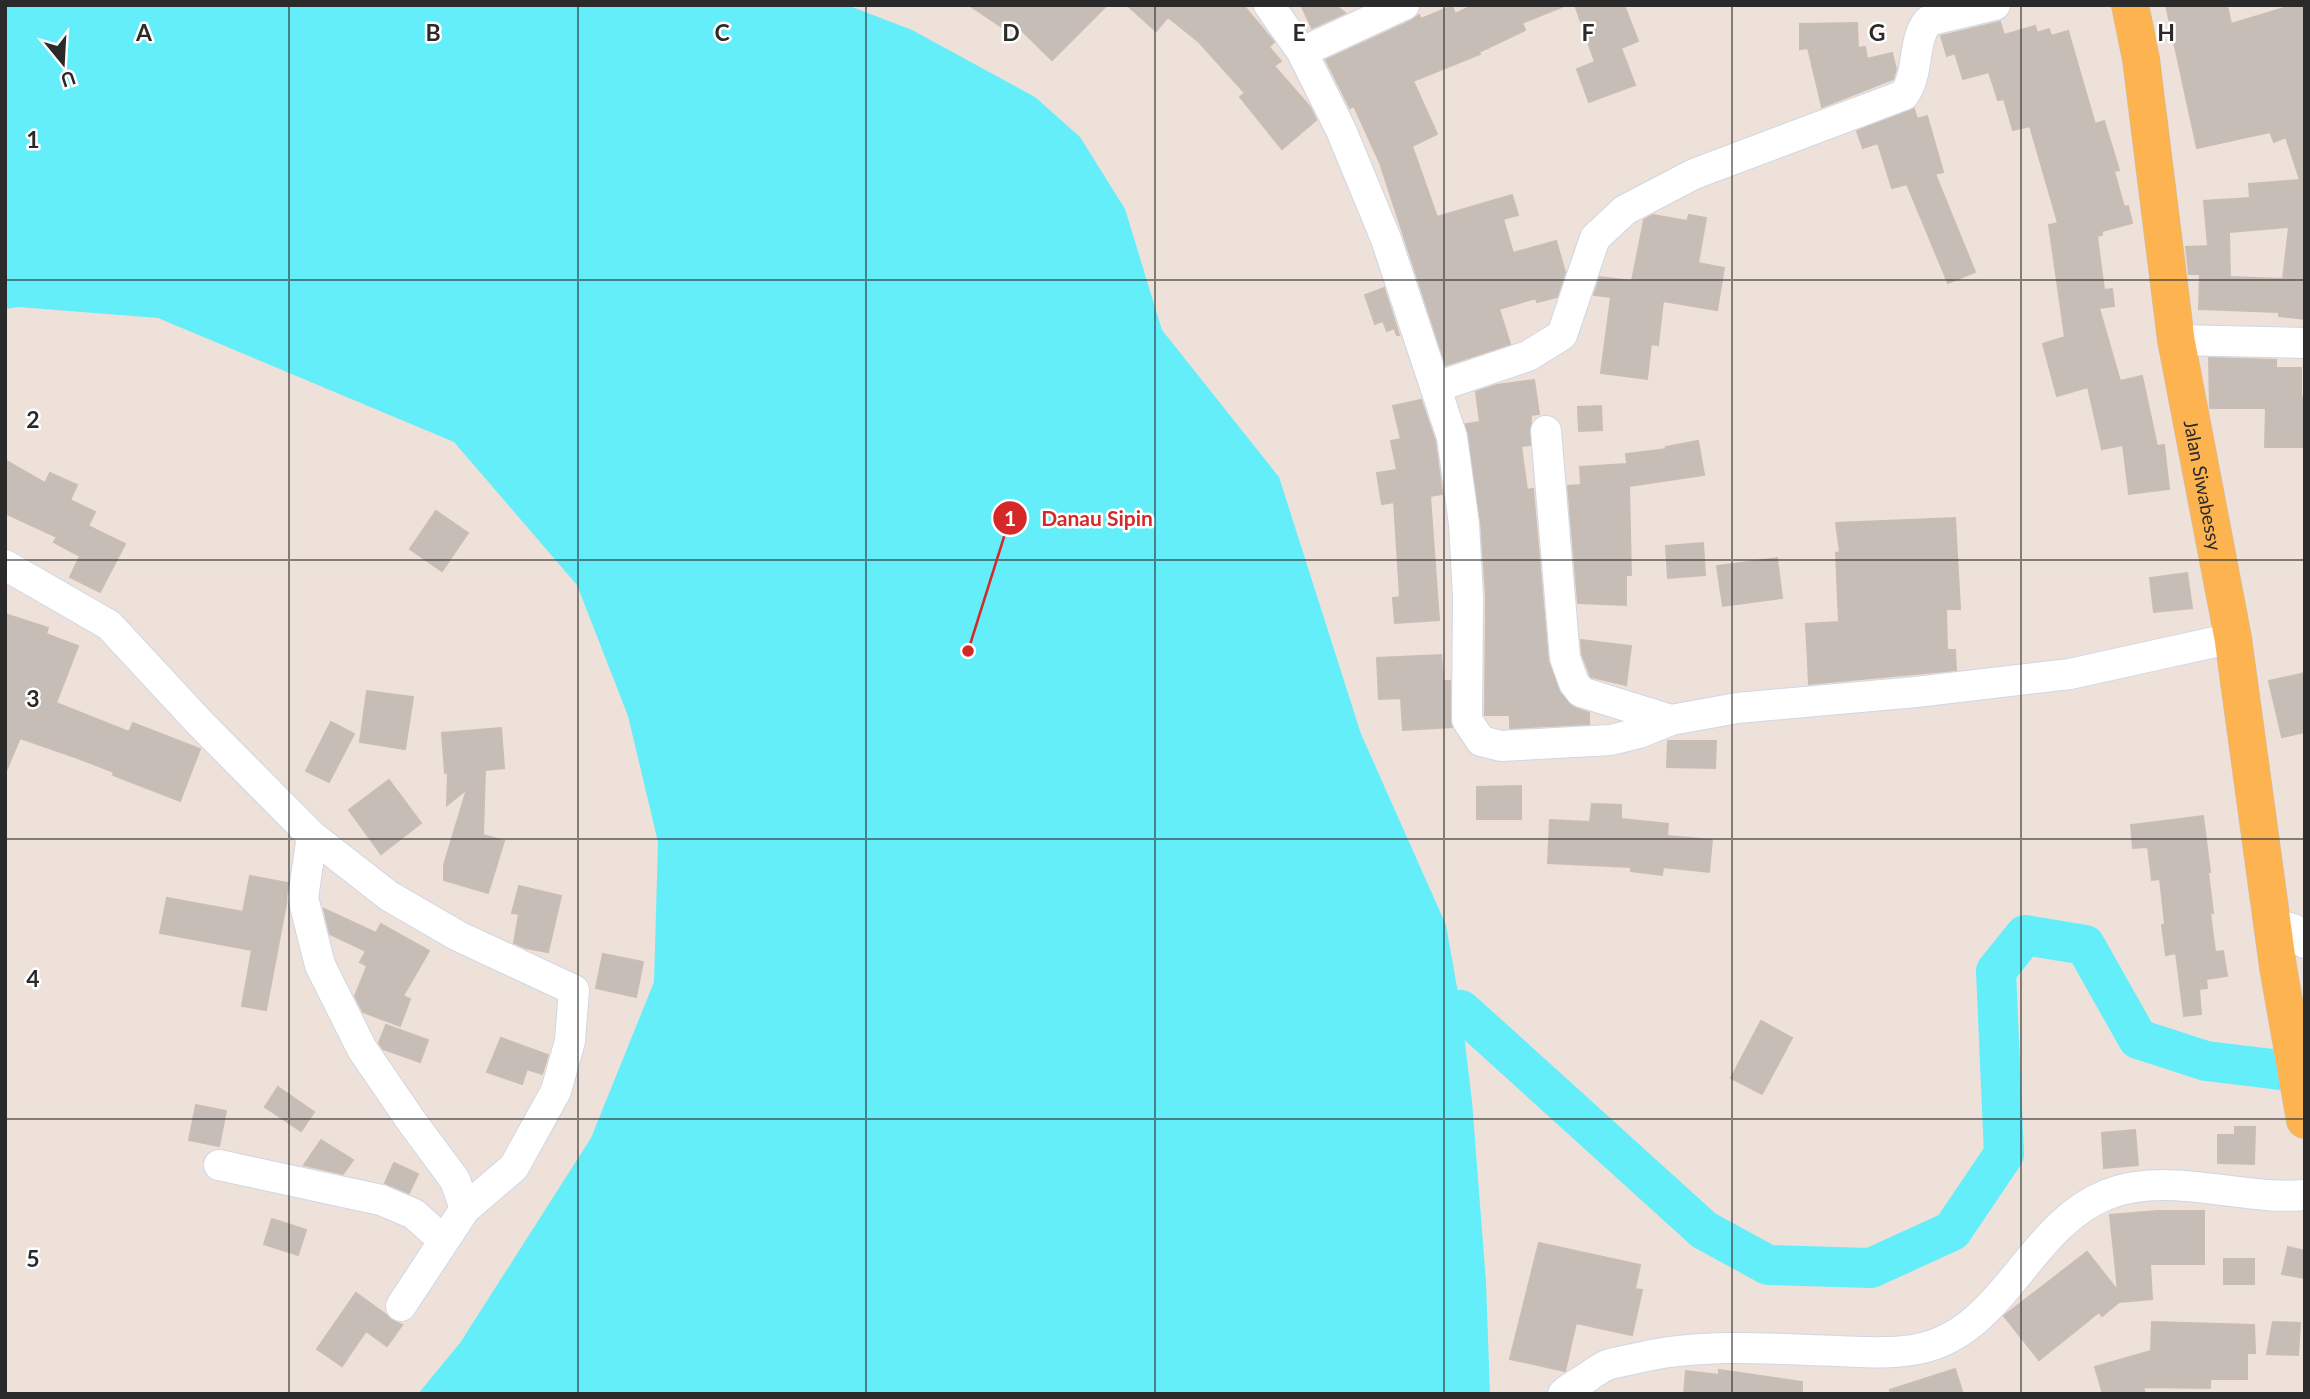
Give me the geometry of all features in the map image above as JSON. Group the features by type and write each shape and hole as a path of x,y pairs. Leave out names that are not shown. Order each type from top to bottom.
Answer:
{"main road":[{"name":"Jalan Siwabessy","path":"2130,5 2141,59 2176,340 2233,638 2278,967 2305,1120"}],"street":[{"path":"1269,5 1303,52 1341,130 1386,239 1452,437 1464,524 1468,596 1467,720 1481,741 1502,746 1611,740 1639,733 1671,720 1737,708 1916,692 2070,674 2233,638"},
{"path":"1303,52 1404,5"},
{"path":"1436,387 1528,356 1562,335 1595,238 1625,210 1694,174 1904,95 1912,82 1922,29 1928,21 1994,5"},
{"path":"2176,340 2305,343"},
{"path":"1546,431 1565,657 1569,672 1581,692 1671,720"},
{"path":"5,565 109,625 199,722 312,836 389,896 446,930 574,990 570,1041 556,1091 514,1167 465,1209 401,1306"},
{"path":"312,836 303,898 320,965 362,1049 455,1180 465,1209"},
{"path":"2272,923 2293,929 2305,943"},
{"path":"219,1165 381,1200 414,1214 444,1241"},
{"path":"1563,1394 1607,1365 1664,1351 1749,1348 1866,1352 1913,1350 1941,1342 1969,1325 1996,1302 2049,1237 2077,1209 2131,1187 2169,1186 2305,1195"}],"water":[{"path":"5,5 847,5 912,30 1035,97 1080,137 1125,209 1162,330 1279,477 1361,734 1446,925 1461,1010 1472,1101 1486,1282 1490,1394 418,1394 460,1343 591,1138 654,982 658,842 628,716 577,585 454,442 158,318 18,307 5,309"}],"building":[{"path":"969,5 1107,5 1052,60 1011,20 1005,29"},
{"path":"1127,5 1243,5 1274,42 1269,47 1281,61 1274,66 1310,107 1316,120 1282,149 1240,97 1245,93 1199,42 1168,17 1156,31"},
{"path":"1301,5 1335,5 1345,13 1312,28"},
{"path":"1474,5 1564,6 1522,23 1525,30 1479,52 1480,54 1413,81 1437,134 1412,146 1437,217 1512,195 1518,215 1503,219 1513,253 1556,241 1565,272 1557,297 1537,302 1536,298 1499,309 1510,344 1446,365 1380,163 1354,106 1350,108 1326,60 1419,15 1421,19 1452,6 1455,14"},
{"path":"1575,5 1624,5 1638,41 1621,48 1635,85 1589,102 1577,69 1595,62"},
{"path":"2166,5 2227,5 2231,24 2294,5 2305,5 2305,319 2279,316 2279,312 2199,309 2200,274 2189,274 2186,247 2208,246 2204,201 2250,198 2249,184 2300,180 2286,137 2274,142 2270,132 2197,148","holes":["2289,227 2283,279 2230,277 2229,232"]},
{"path":"2000,22 2004,35 2035,26 2037,33 2049,29 2051,36 2068,31 2095,124 2104,121 2119,170 2114,171 2124,207 2128,206 2132,223 2102,231 2102,235 2097,236 2104,290 2112,289 2114,306 2099,308 2120,381 2142,376 2157,446 2164,445 2169,489 2129,494 2123,445 2102,449 2088,387 2057,396 2043,344 2065,337 2049,225 2058,223 2030,126 2013,130 2004,99 1998,100 1989,72 1963,79 1955,53 1947,56 1941,36"},
{"path":"1857,23 1858,48 1865,47 1867,59 1892,53 1896,69 1893,79 1822,107 1808,48 1800,49 1800,24"},
{"path":"1914,109 1917,119 1927,116 1943,172 1935,174 1975,272 1948,283 1907,184 1892,188 1878,143 1863,148 1857,131"},
{"path":"1653,215 1687,221 1689,215 1706,218 1698,263 1724,268 1717,310 1663,301 1658,345 1651,344 1647,379 1601,373 1611,297 1594,295 1600,277 1632,281 1644,220"},
{"path":"1384,288 1399,335 1394,328 1387,331 1383,321 1375,324 1365,295"},
{"path":"2209,358 2276,360 2276,368 2301,368 2301,398 2305,397 2305,447 2265,447 2266,408 2210,408"},
{"path":"1534,380 1539,414 1531,415 1530,445 1521,446 1527,490 1533,489 1548,660 1560,693 1575,708 1589,713 1589,724 1510,728 1510,715 1485,715 1486,596 1481,523 1466,424 1480,422 1476,392 1497,385"},
{"path":"1421,400 1435,441 1442,494 1430,496 1439,620 1395,623 1393,598 1400,597 1394,502 1382,504 1377,473 1397,470 1391,441 1401,439 1393,406"},
{"path":"1601,406 1602,430 1579,431 1578,407"},
{"path":"1698,441 1704,475 1629,486 1631,575 1626,575 1626,605 1578,603 1568,486 1581,485 1580,467 1627,464 1626,454 1667,449 1666,447"},
{"path":"5,460 45,483 50,473 77,485 70,500 95,512 88,526 125,544 100,592 70,577 80,556 54,542 57,537 5,513"},
{"path":"436,511 468,533 442,571 410,549"},
{"path":"1955,518 1960,609 1946,609 1947,650 1955,650 1956,670 1809,684 1806,624 1839,622 1836,553 1840,552 1836,523"},
{"path":"1703,543 1705,575 1668,578 1666,546"},
{"path":"1777,558 1782,598 1723,606 1717,566"},
{"path":"2187,573 2192,608 2154,612 2150,578"},
{"path":"5,614 48,628 46,634 78,646 56,703 129,732 133,723 200,749 180,801 113,775 114,772 20,738 5,773"},
{"path":"1581,640 1631,646 1626,685 1591,677 1582,654"},
{"path":"1441,655 1443,681 1450,681 1452,727 1403,730 1401,698 1379,699 1377,658"},
{"path":"2305,673 2305,732 2282,737 2269,681"},
{"path":"367,691 413,697 405,749 360,742"},
{"path":"331,722 354,734 329,782 306,771"},
{"path":"501,728 504,768 485,770 483,835 504,841 488,893 444,880 444,865 467,789 447,805 448,772 445,773 442,733"},
{"path":"1668,741 1716,741 1715,768 1667,767"},
{"path":"389,780 421,823 381,854 349,810"},
{"path":"1521,786 1521,819 1477,819 1477,787"},
{"path":"1592,804 1621,805 1621,819 1668,824 1667,836 1712,840 1709,872 1663,867 1662,875 1631,871 1631,867 1548,863 1550,820 1590,822"},
{"path":"2203,816 2215,952 2223,951 2227,976 2206,979 2207,988 2199,989 2201,1014 2184,1016 2176,953 2166,955 2160,879 2152,880 2148,847 2133,848 2131,825"},
{"path":"250,876 288,883 266,1010 242,1006 252,950 160,933 167,898 243,912"},
{"path":"519,886 561,896 548,952 514,943 519,914 512,913"},
{"path":"324,909 376,933 381,924 429,951 403,996 410,999 400,1026 363,1012 355,996 367,966 360,962 366,951 330,934"},
{"path":"603,954 643,962 636,997 596,988"},
{"path":"1761,1021 1792,1038 1762,1094 1731,1078"},
{"path":"386,1025 428,1040 420,1062 383,1049 379,1043"},
{"path":"501,1038 548,1055 542,1074 527,1069 522,1084 487,1072"},
{"path":"278,1087 314,1112 301,1131 265,1107"},
{"path":"196,1105 226,1111 219,1146 189,1140"},
{"path":"2235,1127 2255,1127 2254,1164 2218,1163 2218,1135 2235,1135"},
{"path":"2135,1130 2138,1165 2104,1168 2102,1133"},
{"path":"321,1140 353,1160 343,1174 304,1165"},
{"path":"394,1163 418,1174 409,1193 385,1183"},
{"path":"2204,1211 2204,1264 2150,1264 2152,1299 2119,1302 2102,1316 2099,1312 2039,1360 2004,1316 2087,1252 2118,1291 2110,1215"},
{"path":"272,1219 306,1230 298,1255 264,1244"},
{"path":"1539,1243 1640,1265 1635,1289 1642,1290 1632,1335 1576,1323 1565,1371 1510,1359"},
{"path":"2288,1247 2305,1251 2305,1278 2282,1274"},
{"path":"2224,1259 2254,1259 2254,1284 2224,1284"},
{"path":"356,1293 391,1320 402,1325 387,1346 366,1331 342,1366 317,1349"},
{"path":"2152,1322 2254,1325 2255,1353 2247,1353 2247,1379 2210,1379 2210,1388 2143,1387 2145,1394 2103,1394 2095,1367 2151,1351"},
{"path":"2273,1322 2300,1323 2298,1355 2267,1354"},
{"path":"1955,1369 1963,1394 1891,1394 1890,1390"},
{"path":"1719,1370 1802,1382 1802,1394 1684,1394 1686,1371 1719,1375"}],"waterway":[{"path":"1461,1010 1704,1230 1768,1265 1871,1268 1952,1231 2004,1154 1996,971 2025,935 2085,945 2138,1039 2206,1061 2305,1073"}],"place":[{"name":"Danau Sipin","path":"968,651"}]}
